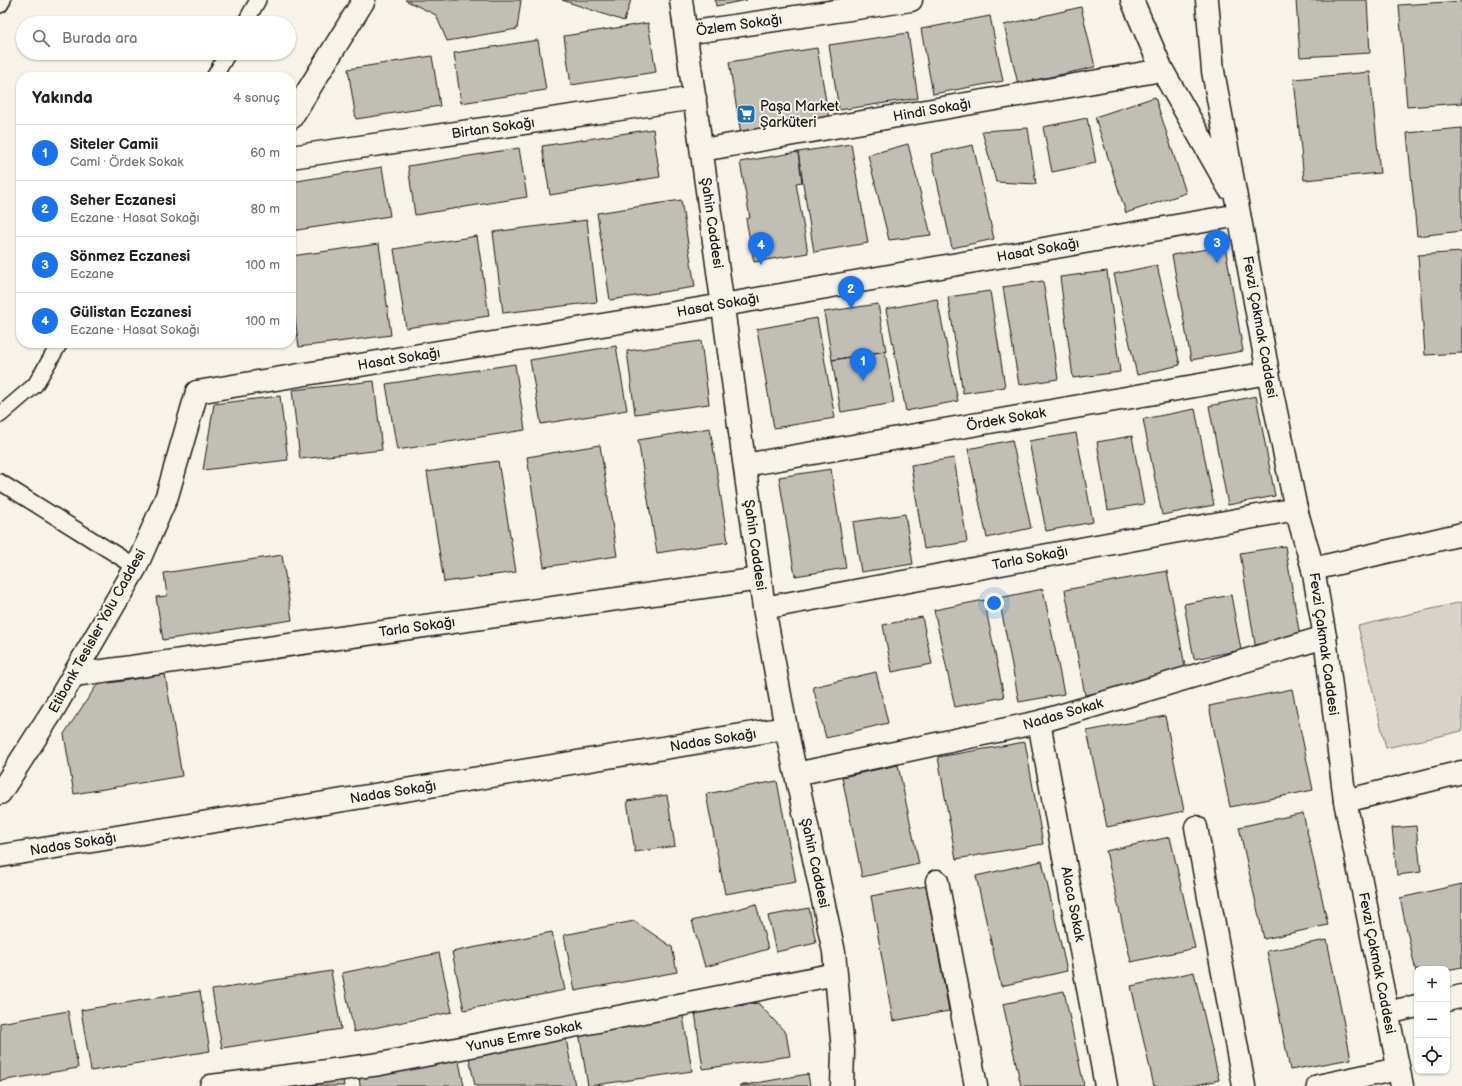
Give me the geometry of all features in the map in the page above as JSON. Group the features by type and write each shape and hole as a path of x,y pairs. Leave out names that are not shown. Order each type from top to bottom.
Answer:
{"street":[{"path":"296,110 364,0"},
{"name":"Şahin Caddesi","path":"681,0 764,608 786,728 834,952 843,1051 842,1086"},
{"name":"Özlem Sokağı","path":"686,33 911,0"},
{"name":"Fevzi Çakmak Caddesi","path":"1132,0 1162,70 1238,209"},
{"name":"Fevzi Çakmak Caddesi","path":"1207,0 1213,71 1268,373 1296,509 1313,569 1325,637 1345,801 1400,1077"},
{"name":"Hindi Sokağı","path":"702,150 1162,70"},
{"name":"Birtan Sokağı","path":"296,156 695,98"},
{"name":"Hasat Sokağı","path":"197,392 723,304 1238,209"},
{"name":"Ördek Sokak","path":"745,465 1268,373"},
{"name":"Etibank Tesisler Yolu Caddesi","path":"0,793 74,675 136,567 167,496 197,392"},
{"name":"Tarla Sokağı","path":"764,608 1296,509"},
{"path":"1313,569 1462,534"},
{"name":"Tarla Sokağı","path":"74,675 760,579"},
{"name":"Nadas Sokak","path":"796,774 1039,722 1325,637"},
{"name":"Alaca Sokak","path":"1039,722 1106,1086"},
{"name":"Nadas Sokağı","path":"0,856 786,728"},
{"path":"1345,801 1462,772"},
{"path":"1196,828 1244,1086"},
{"path":"937,881 976,1086"},
{"name":"Yunus Emre Sokak","path":"221,1085 380,1064 836,974"},
{"path":"1450,999 1462,996"},
{"path":"1387,1013 1414,1007"},
{"path":"1318,1086 1400,1077"}],"lane":[{"path":"0,5 3,0"},
{"path":"249,16 258,0"},
{"path":"217,72 224,60"},
{"path":"0,415 35,385 57,348"},
{"path":"0,482 136,567"}],"shaded area":[{"path":"1462,602 1462,731 1386,748 1358,626"}],"building":[{"path":"405,0 521,0 517,29 447,41 436,15"},
{"path":"562,0 631,0 624,21"},
{"path":"715,0 747,0 716,6"},
{"path":"1296,0 1367,0 1370,53 1300,57"},
{"path":"1462,1 1462,103 1407,107 1399,5"},
{"path":"1081,7 1095,67 1018,84 1004,25"},
{"path":"990,16 1003,81 933,94 921,29"},
{"path":"648,23 656,72 571,85 564,36"},
{"path":"908,33 918,98 839,110 829,45"},
{"path":"538,40 546,90 461,103 454,53"},
{"path":"817,48 829,119 741,134 729,62"},
{"path":"432,56 440,106 356,119 348,69"},
{"path":"1370,72 1380,173 1304,180 1294,79"},
{"path":"1155,97 1186,193 1126,213 1095,117"},
{"path":"1087,118 1096,163 1052,172 1043,127"},
{"path":"1028,128 1036,184 996,182 982,131"},
{"path":"1462,128 1462,231 1417,236 1407,133"},
{"path":"653,129 660,177 550,195 542,146"},
{"path":"851,144 868,243 814,252 798,152"},
{"path":"908,144 931,235 889,240 868,155"},
{"path":"973,145 994,239 952,248 931,154"},
{"path":"519,148 527,197 415,215 408,166"},
{"path":"798,152 802,182 796,183 808,253 754,262 746,219 750,218 740,162"},
{"path":"382,167 390,216 296,230 296,181"},
{"path":"681,200 695,287 610,300 597,213"},
{"path":"587,220 597,302 503,313 493,232"},
{"path":"477,236 489,316 406,328 394,249"},
{"path":"379,244 391,335 299,347 296,326 296,255"},
{"path":"1225,246 1243,351 1191,360 1172,255"},
{"path":"1462,252 1462,353 1425,355 1418,255"},
{"path":"1157,265 1180,365 1137,375 1114,274"},
{"path":"1107,271 1120,372 1073,378 1060,277"},
{"path":"1043,281 1058,379 1019,385 1003,287"},
{"path":"990,291 1005,387 963,393 948,297"},
{"path":"937,299 958,401 906,411 886,309"},
{"path":"878,304 886,351 832,360 824,312"},
{"path":"817,318 835,418 774,428 757,329"},
{"path":"701,341 709,404 635,414 627,351"},
{"path":"616,346 627,410 541,424 530,360"},
{"path":"885,351 894,403 841,412 832,360"},
{"path":"515,364 525,430 397,450 386,384"},
{"path":"374,381 382,450 300,459 292,390"},
{"path":"280,396 288,460 203,470 214,404"},
{"path":"1256,396 1275,496 1228,505 1209,406"},
{"path":"1195,409 1214,505 1162,515 1143,419"},
{"path":"710,428 728,542 657,553 638,440"},
{"path":"1076,433 1093,522 1046,531 1029,441"},
{"path":"1132,436 1144,504 1108,510 1097,442"},
{"path":"1012,440 1031,528 987,538 968,449"},
{"path":"600,445 617,556 544,567 527,457"},
{"path":"954,458 967,542 924,549 911,465"},
{"path":"498,461 516,572 444,582 427,472"},
{"path":"831,469 846,568 795,576 779,477"},
{"path":"905,514 913,564 861,572 853,522"},
{"path":"1285,546 1301,643 1256,650 1240,553"},
{"path":"282,555 292,620 163,640 156,597 167,596 164,573"},
{"path":"1167,571 1187,677 1085,695 1065,590"},
{"path":"1043,589 1064,694 1019,702 999,598"},
{"path":"1231,595 1241,650 1194,659 1184,604"},
{"path":"984,600 1004,697 955,707 934,610"},
{"path":"922,617 932,664 892,672 883,625"},
{"path":"876,672 888,723 826,738 813,687"},
{"path":"165,674 182,776 74,794 64,734 97,685"},
{"path":"1292,689 1313,790 1230,807 1209,706"},
{"path":"1165,716 1184,811 1107,827 1087,731"},
{"path":"1025,742 1043,844 956,859 938,757"},
{"path":"898,765 919,864 862,877 842,777"},
{"path":"777,781 796,882 725,894 706,794"},
{"path":"667,795 675,846 635,852 627,801"},
{"path":"1303,813 1328,925 1264,939 1239,827"},
{"path":"1416,826 1421,872 1397,875 1392,828"},
{"path":"1170,837 1195,948 1131,962 1106,851"},
{"path":"1042,861 1067,971 1001,986 976,876"},
{"path":"1462,884 1462,967 1450,969 1450,966 1415,966 1400,898"},
{"path":"926,886 949,1011 893,1021 871,896"},
{"path":"756,904 768,949 705,967 692,921"},
{"path":"809,908 816,943 776,952 768,916"},
{"path":"634,921 672,947 677,972 575,991 564,935"},
{"path":"552,932 565,990 464,1010 452,952"},
{"path":"1327,940 1351,1059 1290,1070 1267,951"},
{"path":"439,953 452,1012 354,1032 342,973"},
{"path":"331,971 341,1029 222,1048 212,990"},
{"path":"1194,972 1219,1080 1191,1086 1154,1086 1131,986"},
{"path":"200,991 210,1051 91,1071 81,1010"},
{"path":"1064,991 1084,1086 1021,1086 1003,1004"},
{"path":"758,1003 786,1033 790,1056 703,1069 695,1012"},
{"path":"68,1011 78,1068 0,1081 0,1023"},
{"path":"683,1016 692,1071 588,1086 579,1032"},
{"path":"566,1039 575,1086 475,1086 469,1057"},
{"path":"458,1057 464,1086 360,1086 359,1075"},
{"path":"808,1074 810,1086 739,1086"},
{"path":"343,1079 344,1086 292,1086"}],"place":[{"name":"Paşa Market Şarküteri","path":"746,114"},
{"name":"Sönmez Eczanesi","path":"1217,263"},
{"name":"Gülistan Eczanesi","path":"761,265"},
{"name":"Seher Eczanesi","path":"851,309"},
{"name":"Siteler Camii","path":"863,381"}]}
